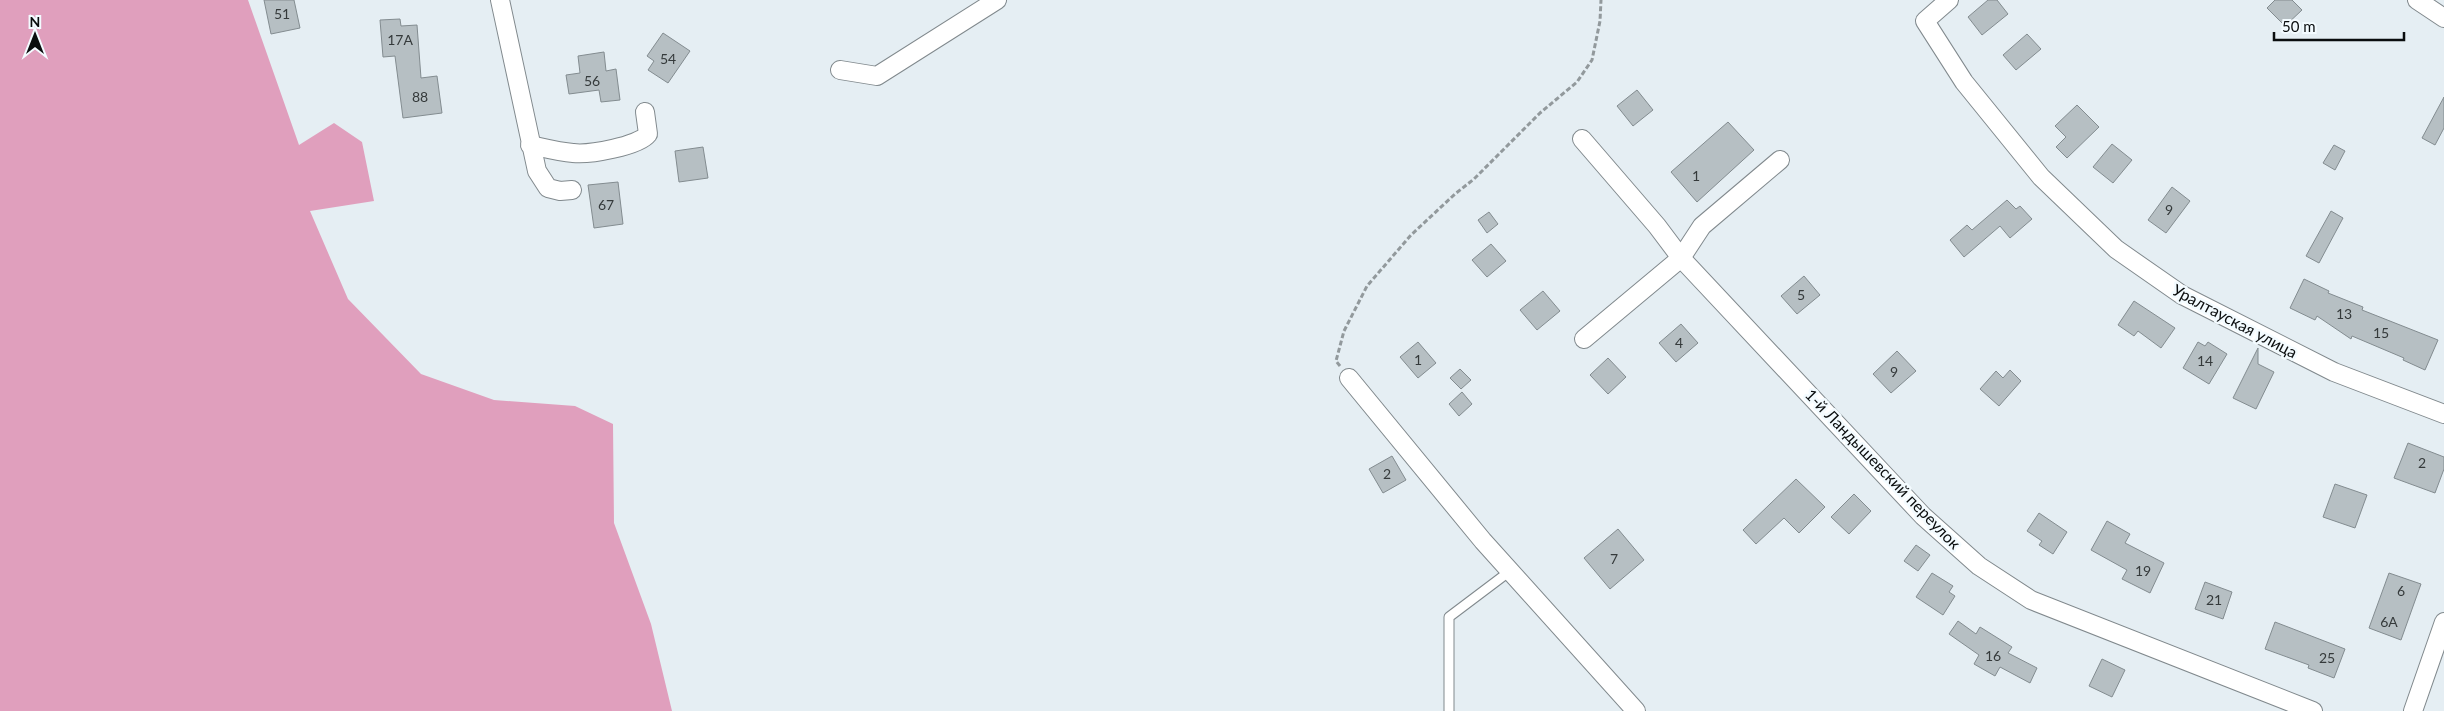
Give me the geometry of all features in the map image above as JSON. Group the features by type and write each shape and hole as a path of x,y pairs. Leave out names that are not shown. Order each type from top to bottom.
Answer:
{"street":[{"path":"500,0 536,171 548,188 560,191 572,190"},
{"path":"840,70 877,76 996,0"},
{"name":"Уралтауская улица","path":"1949,0 1925,21 1964,82 2041,177 2116,249 2182,295 2334,372 2444,414"},
{"path":"2417,0 2444,18"},
{"path":"530,145 575,153 623,146 644,140 648,134 645,112"},
{"name":"1-й Ландышевский переулок","path":"1582,140 1657,226 1682,258 1923,516 1979,566 2032,600 2313,711"},
{"path":"1584,339 1682,258 1702,226 1780,160"},
{"path":"1349,378 1483,541 1636,711"},
{"path":"2413,711 2444,622"}],"lane":[{"path":"1449,711 1448,617 1510,571"}],"path":[{"path":"1349,378 1336,361 1344,331 1367,286 1411,236 1455,194 1474,179 1540,113 1577,82 1592,60 1600,21 1601,0"}],"shaded area":[{"path":"0,0 248,0 299,145 334,123 362,142 374,201 310,211 348,299 421,374 494,400 575,406 613,424 614,523 651,624 672,711 0,711"}],"building":[{"path":"264,0 294,0 300,28 271,34"},
{"path":"1988,0 1997,0 2008,14 1982,35 1968,17"},
{"path":"2275,0 2292,0 2302,10 2285,26 2267,8"},
{"path":"400,19 401,26 417,25 421,78 437,76 442,113 403,118 395,56 383,57 380,20"},
{"path":"663,33 690,51 668,83 648,70 654,61 647,56"},
{"path":"2027,34 2041,49 2016,70 2003,55"},
{"path":"604,52 606,71 616,69 620,100 601,102 599,90 569,94 566,75 580,73 578,56"},
{"path":"1637,90 1653,110 1633,126 1617,106"},
{"path":"2444,97 2444,128 2435,145 2422,138"},
{"path":"2077,105 2099,127 2067,158 2056,147 2066,137 2055,126"},
{"path":"1728,122 1754,150 1697,202 1671,172"},
{"path":"2112,144 2132,160 2113,183 2093,167"},
{"path":"2334,145 2345,151 2335,170 2323,163"},
{"path":"703,147 708,178 679,182 675,151"},
{"path":"618,182 623,224 594,228 588,185"},
{"path":"2172,187 2190,201 2166,233 2148,220"},
{"path":"2007,200 2016,209 2020,206 2032,219 2010,238 2000,226 1964,257 1950,240 1967,225 1972,230"},
{"path":"2331,211 2343,218 2319,263 2306,256"},
{"path":"1489,212 1498,224 1487,233 1478,220"},
{"path":"1491,244 1506,261 1487,277 1472,260"},
{"path":"1804,276 1820,295 1797,314 1781,296"},
{"path":"2304,279 2329,291 2328,293 2363,307 2362,310 2438,340 2425,370 2403,360 2404,358 2352,336 2351,339 2317,316 2315,320 2290,308"},
{"path":"1543,291 1560,311 1537,330 1520,310"},
{"path":"2134,301 2175,328 2161,348 2138,331 2134,336 2118,325"},
{"path":"1681,324 1698,343 1676,362 1659,343"},
{"path":"1418,342 1436,363 1418,378 1400,357"},
{"path":"2198,342 2205,346 2208,342 2227,354 2209,384 2183,368"},
{"path":"2258,348 2258,364 2274,372 2256,409 2233,398"},
{"path":"1897,351 1916,371 1891,393 1873,374"},
{"path":"1608,358 1626,377 1608,394 1590,375"},
{"path":"1460,369 1471,380 1461,389 1450,378"},
{"path":"2010,370 2021,381 1999,406 1980,389 1996,371 2003,378"},
{"path":"1462,392 1472,404 1459,416 1449,404"},
{"path":"2408,443 2444,457 2444,469 2435,493 2394,478"},
{"path":"1392,456 1406,480 1383,493 1369,469"},
{"path":"1796,479 1825,507 1799,533 1784,518 1756,544 1743,530"},
{"path":"2335,484 2367,495 2355,528 2323,517"},
{"path":"1854,494 1871,511 1849,534 1831,517"},
{"path":"2039,513 2067,532 2053,554 2039,545 2042,541 2027,531"},
{"path":"2107,521 2130,534 2125,543 2164,563 2150,593 2122,579 2127,570 2091,550"},
{"path":"1618,529 1644,560 1610,589 1584,558"},
{"path":"1916,545 1930,555 1918,571 1904,561"},
{"path":"1932,573 1953,586 1949,592 1955,596 1943,615 1916,597"},
{"path":"2389,573 2421,584 2401,640 2369,628"},
{"path":"2205,582 2232,592 2223,619 2195,609"},
{"path":"1958,621 1976,634 1980,627 2012,647 2008,653 2037,668 2030,683 2000,667 1995,676 1974,664 1979,655 1949,634"},
{"path":"2275,622 2345,649 2334,678 2308,668 2309,665 2265,649"},
{"path":"2102,659 2125,670 2112,697 2089,686"}]}
